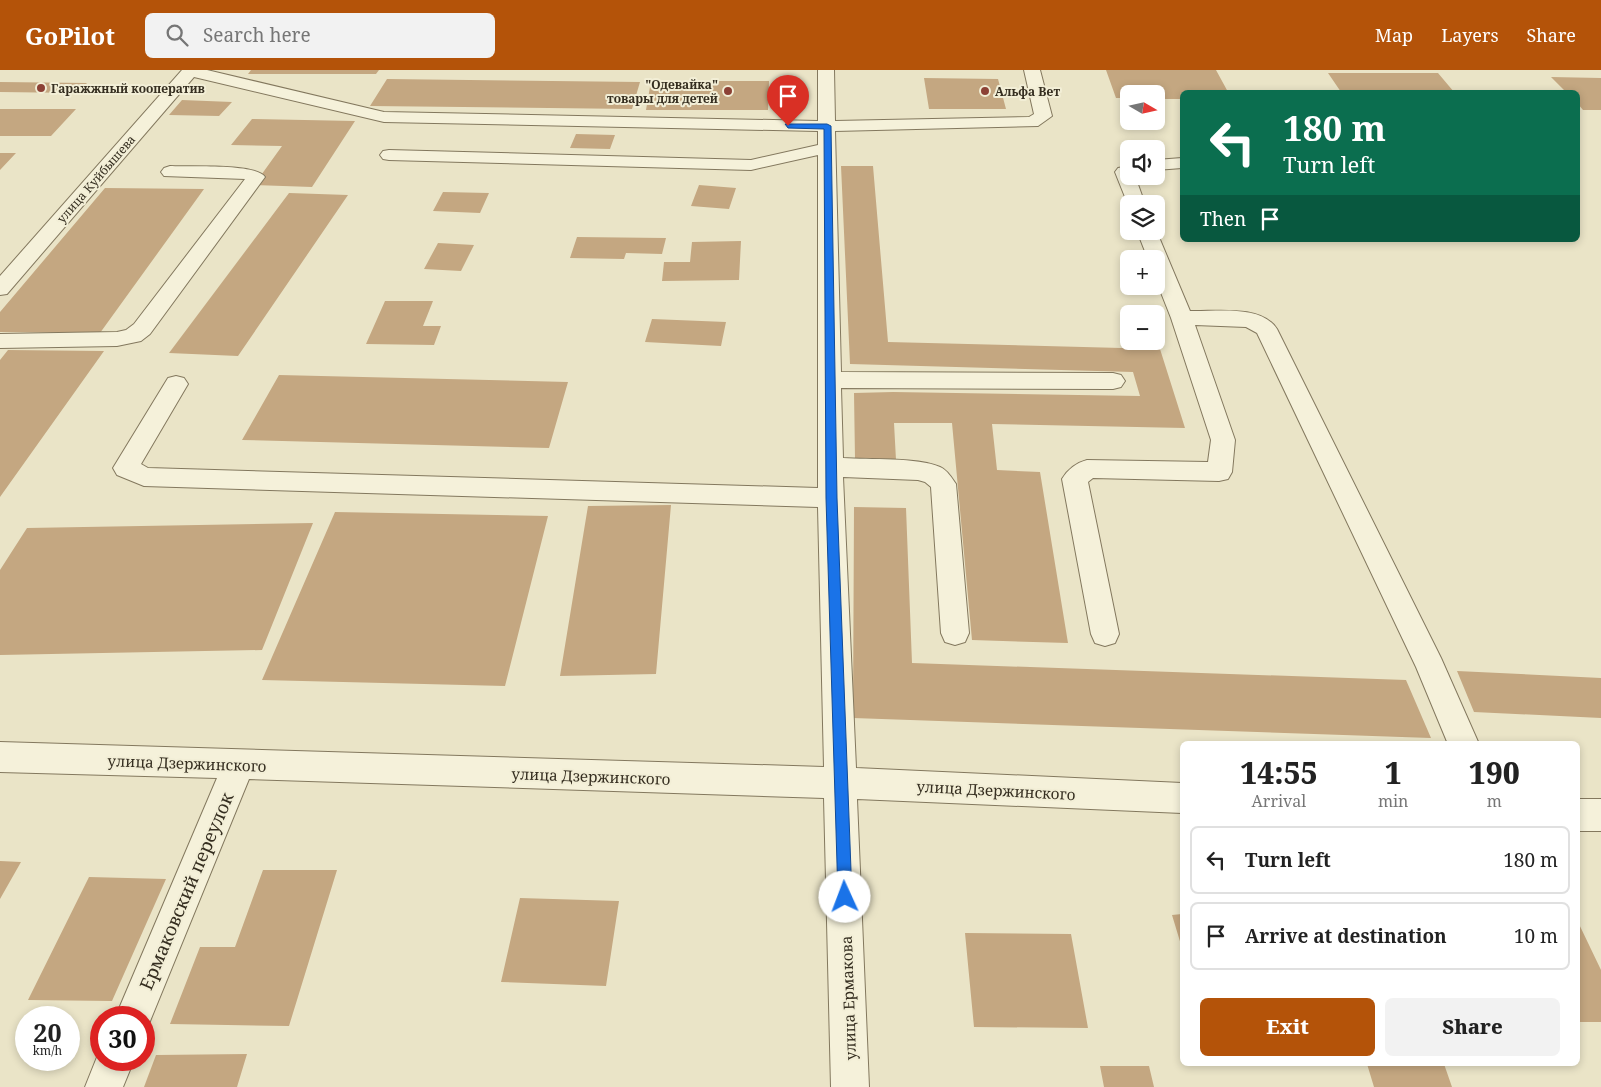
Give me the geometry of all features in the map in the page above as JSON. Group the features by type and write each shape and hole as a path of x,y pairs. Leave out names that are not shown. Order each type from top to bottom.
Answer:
{"street":[{"path":"191,70 384,117 827,137 1032,122 1043,116 1032,70"},
{"name":"улица Куйбышева","path":"0,288 191,70"},
{"name":"улица Ермакова","path":"826,70 831,498 850,1087"},
{"path":"389,156 752,165 827,137"},
{"path":"1165,164 1180,163"},
{"path":"0,341 117,339 133,336 142,329 256,177 247,174 170,172"},
{"path":"1105,634 1076,479 1087,469 1219,472 1223,440 1182,318 1151,240"},
{"path":"1182,318 1251,320 1266,329 1431,667 1463,741"},
{"path":"830,380 1113,381"},
{"path":"176,384 126,468 144,477 831,498"},
{"path":"831,467 918,471 933,474 943,484 955,633"},
{"name":"улица Дзержинского","path":"0,757 841,783 1180,798"},
{"name":"Ермаковский переулок","path":"138,1006 239,765"},
{"path":"1580,815 1601,816"},
{"path":"104,1087 111,1071"}],"building":[{"path":"251,70 379,70 376,74 248,74"},
{"path":"1106,70 1216,70 1227,90 1180,90 1180,99 1165,99 1165,85 1120,85 1120,98 1116,98"},
{"path":"1328,73 1438,73 1452,90 1340,90"},
{"path":"1551,77 1601,78 1601,110 1583,110 1580,106 1580,90 1564,90"},
{"path":"924,78 998,79 1006,109 929,109"},
{"path":"387,79 640,82 632,109 370,106"},
{"path":"651,81 769,81 768,110 646,110"},
{"name":"Гаражжный кооператив","path":"0,82 87,83 77,93 0,92"},
{"path":"182,100 232,102 219,116 169,115"},
{"path":"0,109 76,109 51,136 0,136"},
{"path":"252,119 355,121 312,187 254,185 282,146 231,145"},
{"path":"576,134 615,135 610,149 570,148"},
{"path":"0,153 16,153 0,170"},
{"path":"841,166 873,166 888,342 1160,350 1185,428 992,424 997,470 1040,472 1068,643 972,640 952,423 894,423 896,460 855,459 854,393 1140,396 1133,372 850,364"},
{"path":"699,185 736,188 729,209 691,206"},
{"path":"105,188 204,189 100,333 0,332 0,312"},
{"path":"443,192 489,193 480,213 433,211"},
{"path":"289,193 348,195 238,356 169,353"},
{"path":"577,237 666,238 662,254 626,253 624,259 570,258"},
{"path":"741,241 739,280 662,281 664,262 690,262 692,242"},
{"path":"438,243 474,245 461,271 424,269"},
{"path":"385,301 433,301 423,326 441,326 434,345 366,344"},
{"path":"652,319 726,322 721,346 645,342"},
{"path":"8,350 104,351 0,497 0,360"},
{"path":"279,375 568,382 549,448 242,440"},
{"path":"671,505 656,674 560,676 588,506"},
{"path":"854,507 906,508 912,663 1406,680 1431,738 853,718"},
{"path":"335,512 548,516 505,686 262,680"},
{"path":"313,523 262,650 0,655 0,570 27,528"},
{"path":"1457,671 1601,678 1601,718 1474,712"},
{"path":"0,861 21,862 0,899"},
{"path":"263,870 337,870 289,1026 170,1024 200,947 235,947"},
{"path":"89,877 166,879 112,1001 28,1000"},
{"path":"520,898 619,901 606,986 501,982"},
{"path":"1180,914 1180,941 1172,915"},
{"path":"1580,926 1601,970 1601,1022 1580,1022"},
{"path":"965,933 1071,934 1088,1028 974,1027"},
{"path":"247,1054 237,1087 144,1087 150,1071 155,1071 156,1055"},
{"path":"1100,1066 1149,1066 1154,1087 1104,1087"},
{"path":"1368,1066 1445,1066 1452,1087 1374,1087"}],"place":[{"name":"Гаражжный кооператив","path":"41,88"},
{"name":"\"Одевайка\" товары для детей","path":"728,91"},
{"name":"Альфа Вет","path":"985,91"}],"route":[{"path":"788,126 827,126 831,498 845,897"}]}
